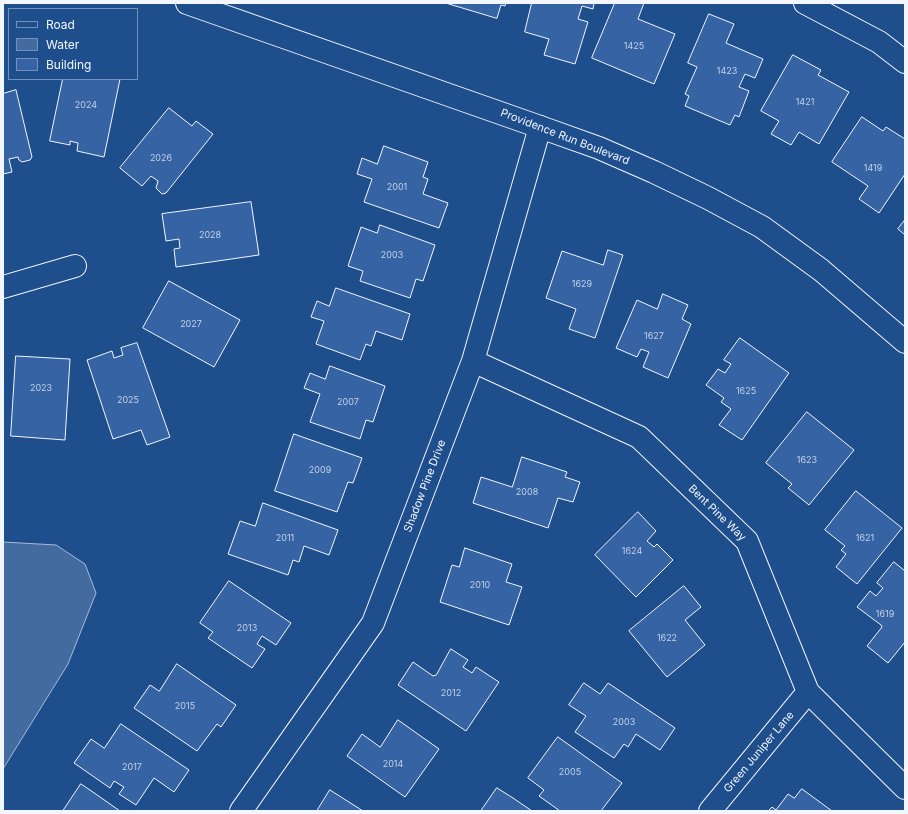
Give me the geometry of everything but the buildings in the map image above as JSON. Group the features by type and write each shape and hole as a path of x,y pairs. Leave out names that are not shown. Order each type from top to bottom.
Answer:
{"street":[{"name":"Providence Run Boulevard","path":"187,3 599,148 654,172 708,198 762,228 821,270 905,342"},
{"path":"805,3 879,42 905,62"},
{"name":"Shadow Pine Drive","path":"241,811 374,623 473,361 540,127"},
{"path":"3,287 75,266"},
{"name":"Bent Pine Way","path":"473,361 640,437 747,541 808,692 905,788"},
{"name":"Green Juniper Lane","path":"710,811 808,692"}],"water":[{"path":"3,542 56,545 85,564 96,593 68,664 3,769"}]}
